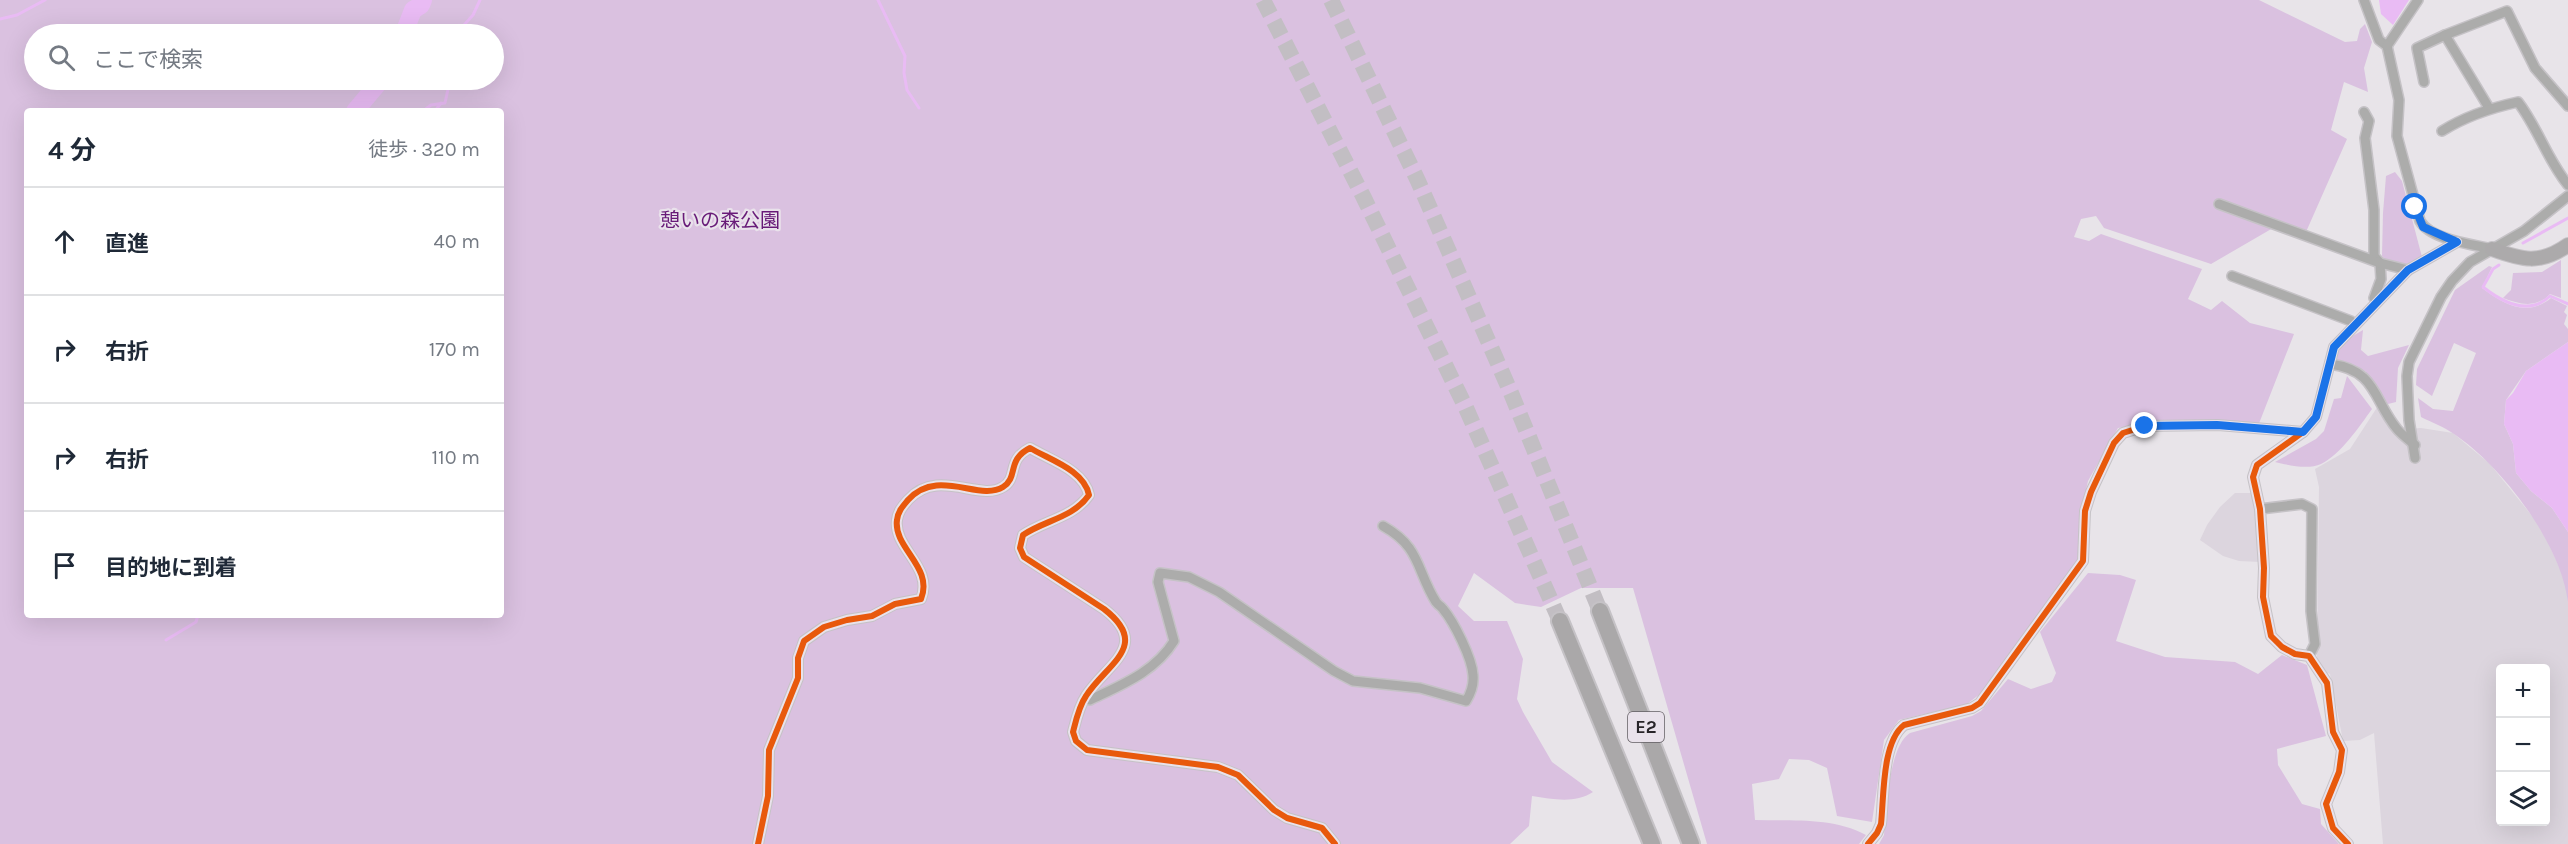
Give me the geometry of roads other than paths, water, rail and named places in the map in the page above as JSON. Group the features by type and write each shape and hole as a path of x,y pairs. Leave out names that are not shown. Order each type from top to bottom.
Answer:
{"highway":[{"name":"E2","path":"1600,611 1691,844"},
{"name":"E2","path":"1560,621 1652,844"}],"street":[{"path":"2364,0 2379,40 2387,46 2399,100 2397,136 2417,214 2423,227 2457,242 2492,249 2519,259 2532,260 2557,253 2568,245"},
{"path":"2387,46 2418,0"},
{"path":"2424,82 2417,48 2507,11 2535,68 2568,106"},
{"path":"2445,35 2489,108"},
{"path":"2442,131 2489,108 2518,102 2531,119 2551,162 2568,185"},
{"path":"2364,112 2369,121 2365,138 2374,210 2374,256 2380,263 2381,279 2374,298 2378,302"},
{"path":"2415,459 2415,445 2409,420 2407,376 2409,362 2441,297 2470,262 2524,231 2568,196"},
{"path":"2219,204 2380,263 2408,270"},
{"path":"2348,844 2333,828 2326,804 2338,772 2343,750 2333,732 2327,683 2309,656 2295,654 2282,647 2271,636 2264,597 2260,509 2253,477 2258,465 2303,432 2316,417 2334,347 2408,270 2457,242"},
{"path":"2232,276 2351,321 2354,326"},
{"path":"2330,364 2343,366 2367,380 2397,430 2415,445"},
{"path":"1868,844 1881,824 1889,747 1898,730 1904,725 1972,708 1980,703 2083,561 2085,511 2091,492 2114,443 2123,433 2145,426 2217,425 2303,432"},
{"path":"758,844 768,796 769,750 798,678 798,658 804,641 824,627 872,616 895,604 921,599 924,579 896,522 899,511 916,492 928,487 943,485 994,491 1004,487 1011,479 1014,463 1020,453 1030,448 1075,474 1086,483 1089,495 1083,504 1065,516 1036,527 1023,535 1020,548 1024,557 1116,618 1125,634 1124,651 1086,696 1072,732 1076,741 1087,750 1176,764 1218,767 1238,775 1274,810 1287,818 1322,828 1335,844"},
{"path":"2260,509 2302,504 2312,509 2310,611 2315,645 2309,656"},
{"path":"1086,696 1090,700 1126,683 1148,669 1167,651 1173,641 1158,582 1160,573 1189,577 1219,592 1334,671 1353,681 1420,688 1466,701 1472,691 1473,674 1458,634 1443,609 1437,604 1420,566 1401,536 1383,526"}],"waterway":[{"path":"0,19 17,15 45,0"},
{"path":"408,24 413,10 421,5 423,0"},
{"path":"465,24 473,15 480,0"},
{"path":"878,0 905,56 904,73 907,90 919,108"},
{"path":"358,108 373,90"},
{"path":"427,108 431,105 445,103 448,90"},
{"path":"437,108 441,103"},
{"path":"2523,243 2568,218"},
{"path":"2499,265 2493,269 2483,287 2499,298 2525,306 2542,302 2550,296 2568,304"},
{"path":"166,640 196,622 197,618"}],"tunnel":[{"path":"1263,0 1364,198 1466,408 1560,621"},
{"path":"1331,0 1418,181 1511,393 1600,611"}],"park label":[{"name":"憩いの森公園","path":"720,220"}]}
